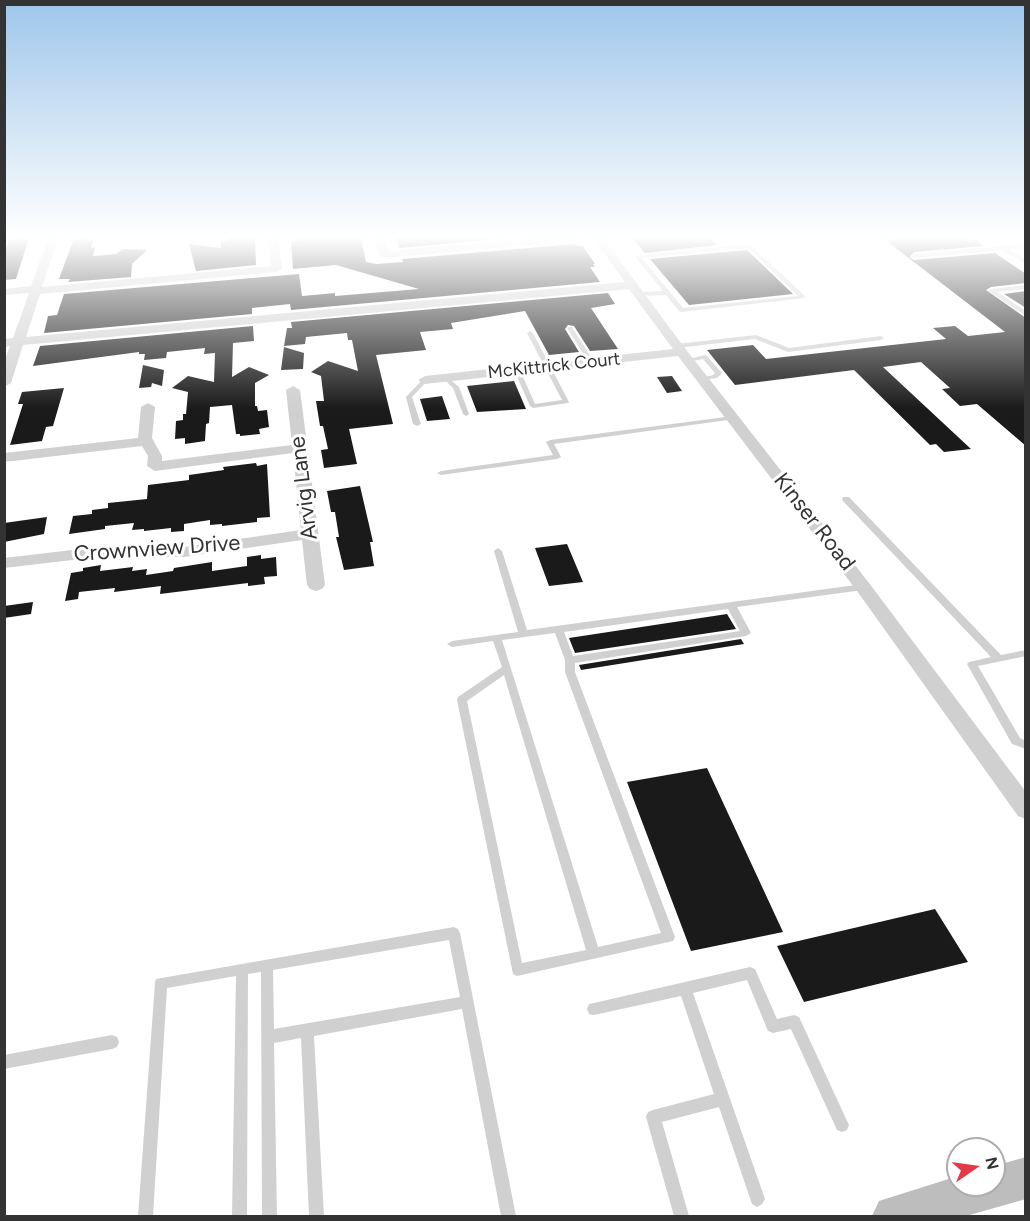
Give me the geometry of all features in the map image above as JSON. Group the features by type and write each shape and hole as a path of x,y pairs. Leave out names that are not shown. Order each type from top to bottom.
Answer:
{"street":[{"path":"4,383 20,341 34,295"},
{"path":"4,343 565,295"},
{"name":"Kinser Road","path":"641,295 686,350 703,379 863,587 1026,810"},
{"name":"McKittrick Court","path":"425,381 686,350"},
{"name":"Arvig Lane","path":"293,390 316,585"},
{"path":"148,407 146,441 155,456 155,466 300,448"},
{"path":"4,458 146,441"},
{"name":"Crownview Drive","path":"4,563 98,552 184,552 310,534"},
{"path":"894,1216 1026,1178"}],"lane":[{"path":"669,295 681,310 803,297 801,295"},
{"path":"998,295 1026,314"},
{"path":"570,328 591,362"},
{"path":"517,370 533,406 566,402 530,333"},
{"path":"686,350 756,337 788,350 882,338"},
{"path":"686,350 705,357 719,375 703,379"},
{"path":"686,350 705,357"},
{"path":"446,378 456,387 466,414"},
{"path":"417,424 409,397 425,381"},
{"path":"441,473 557,457 550,442 733,418"},
{"path":"846,499 998,658"},
{"path":"498,551 523,634"},
{"path":"452,644 863,587"},
{"path":"570,660 746,633 731,605"},
{"path":"507,668 462,700 517,970 669,937 570,672 570,660 558,629"},
{"path":"497,638 594,954"},
{"path":"1026,652 972,664 1016,741 1026,745"},
{"path":"145,1216 161,983 454,933 509,1216"},
{"path":"267,966 269,1216"},
{"path":"240,1216 242,969"},
{"path":"594,1009 750,973 773,1026 794,1022 842,1125"},
{"path":"685,988 757,1199"},
{"path":"268,1037 467,1002"},
{"path":"307,1030 316,1216"},
{"path":"4,1062 112,1042"},
{"path":"681,1216 653,1117 723,1099"}],"building":[{"path":"64,295 457,295 291,310 290,304 252,308 252,314 44,333 48,316 57,315"},
{"path":"586,295 609,295 615,304 591,308 618,349 590,351 574,326 568,325 565,329 579,352 549,355 525,311 451,323 453,329 420,332 426,350 376,355 393,424 349,429 357,464 324,468 321,450 328,449 323,426 320,426 316,401 324,401 321,376 311,372 328,361 358,371 352,340 348,340 347,333 306,337 305,344 284,346 287,328 292,328 291,322"},
{"path":"681,295 784,295 689,305"},
{"path":"957,295 993,295 1026,318 1026,446 977,404 960,406 942,389 950,388 921,362 883,367 971,449 944,452 936,444 930,445 854,370 735,385 707,350 753,345 766,359 946,339 933,328 955,326 968,336 1005,332"},
{"path":"1006,295 1026,295 1026,308"},
{"path":"253,326 254,341 233,343 232,377 249,367 269,375 255,383 255,406 258,411 267,410 269,427 259,429 260,434 240,436 236,434 232,405 210,407 205,441 185,444 185,438 175,439 176,421 183,420 183,414 186,414 188,392 172,388 188,376 214,382 215,353 204,354 205,348 167,352 166,358 144,360 145,354 139,354 139,352 33,366 40,346"},
{"path":"284,347 304,353 303,369 281,370"},
{"path":"143,365 164,370 162,386 152,383 151,387 139,388"},
{"path":"672,376 682,391 667,393 657,377"},
{"path":"514,381 526,409 477,412 467,386"},
{"path":"64,388 53,426 46,427 42,441 10,445 23,404 18,404 22,392"},
{"path":"442,396 450,419 427,421 420,399"},
{"path":"256,463 257,466 267,464 270,517 257,518 257,522 222,526 222,524 210,525 210,520 184,524 184,531 171,532 171,528 132,530 134,523 105,526 105,529 69,534 73,516 92,514 92,510 108,508 108,503 147,499 148,485 189,480 189,475 224,470 223,467"},
{"path":"360,486 373,542 370,542 374,566 344,570 336,537 339,537 335,512 331,512 327,491"},
{"path":"47,517 44,534 4,542 4,523"},
{"path":"567,544 583,582 549,586 535,548"},
{"path":"261,555 261,559 276,557 277,576 264,577 265,584 248,586 248,583 160,594 161,586 114,592 115,588 79,592 78,599 65,601 71,573 83,571 83,568 101,565 100,571 133,567 132,571 147,569 146,575 212,562 212,571 247,566 247,557"},
{"path":"33,602 31,614 4,618 4,606"},
{"path":"727,614 736,629 575,653 569,638"},
{"path":"741,639 744,644 581,670 579,665"},
{"path":"707,768 783,932 691,951 627,782"},
{"path":"935,909 968,962 804,1002 777,946"}]}
